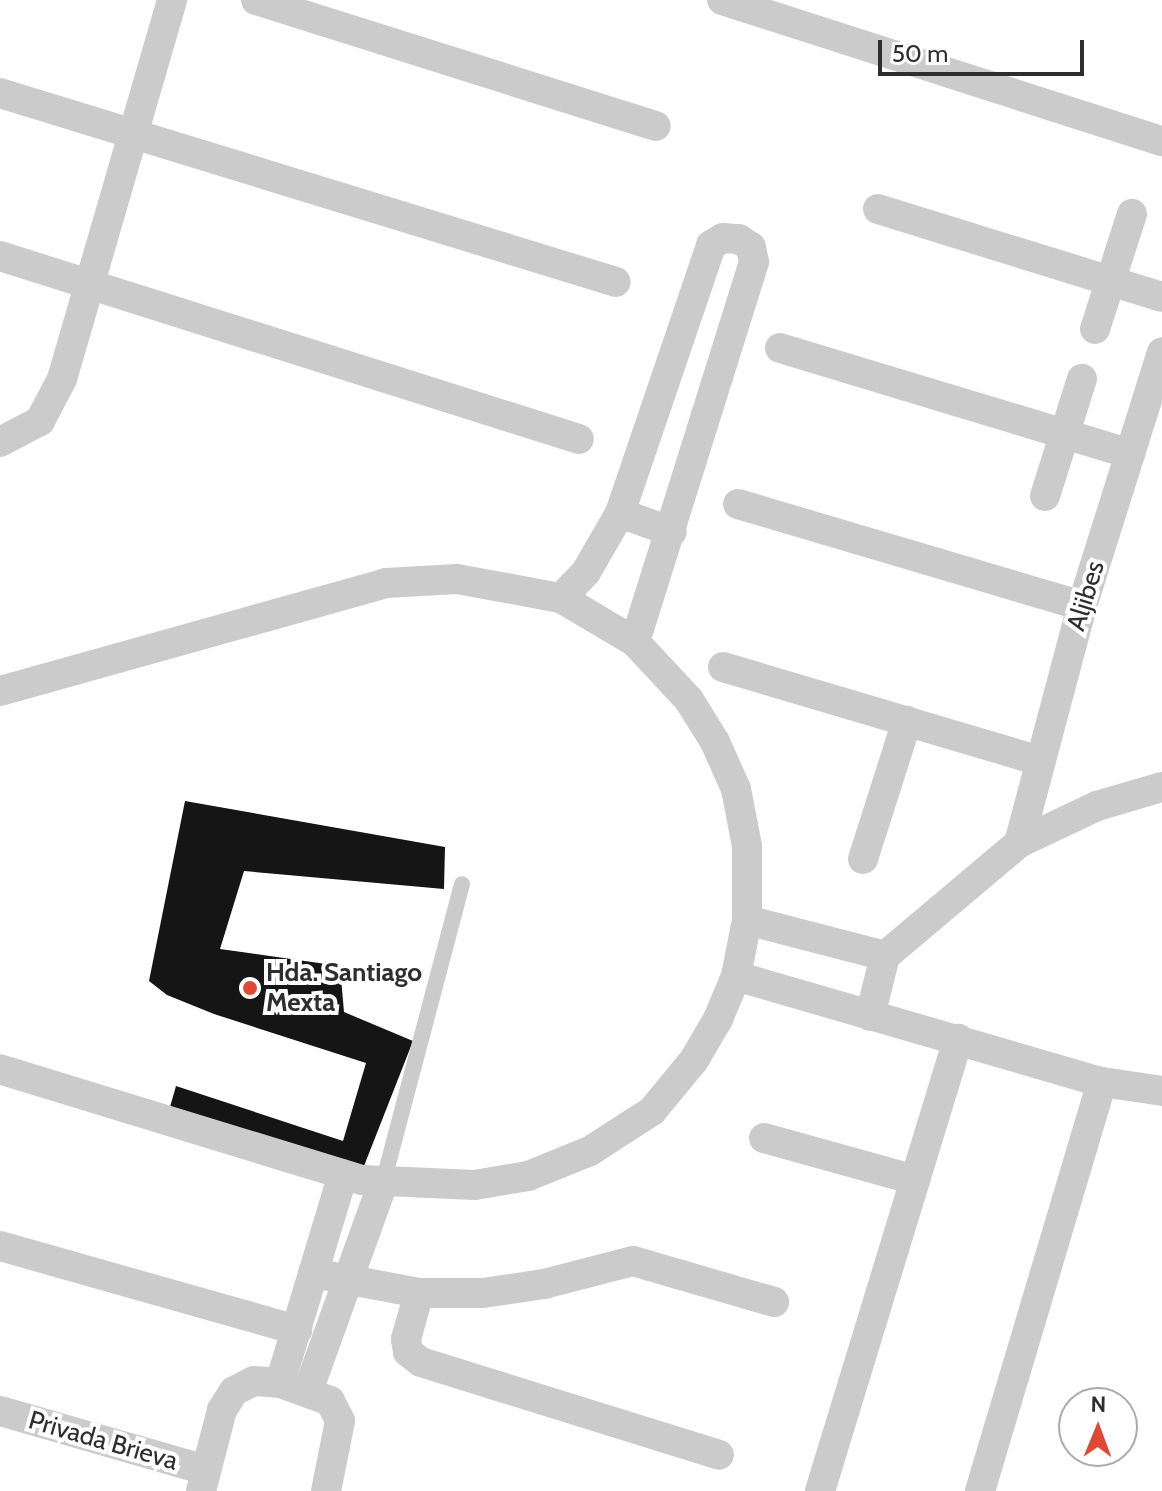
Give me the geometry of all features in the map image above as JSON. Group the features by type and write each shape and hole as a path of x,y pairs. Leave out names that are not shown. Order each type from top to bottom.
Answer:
{"street":[{"path":"0,442 40,421 62,379 172,0"},
{"path":"256,0 656,126"},
{"path":"722,0 1162,141"},
{"path":"0,93 616,282"},
{"path":"878,209 1162,297"},
{"path":"1095,329 1132,214"},
{"path":"561,598 586,572 620,513 711,245 723,238 739,239 751,247 754,262 672,532 635,642"},
{"path":"0,256 579,439"},
{"path":"780,348 1130,454"},
{"name":"Aljibes","path":"1019,843 1082,606 1162,352"},
{"path":"1045,496 1082,379"},
{"path":"738,504 1082,606"},
{"path":"620,513 672,532"},
{"path":"0,691 386,583 457,579 561,598 635,642 689,700 736,789 747,846 747,920 736,976 694,1060 652,1111 590,1151 528,1176 475,1185 383,1183 343,1174 0,1069"},
{"path":"723,667 1040,761"},
{"path":"863,859 907,721"},
{"path":"870,1016 885,956 1019,843 1097,806 1162,787"},
{"path":"747,920 885,956"},
{"path":"736,976 1102,1082 1162,1091"},
{"path":"820,1491 958,1039"},
{"path":"980,1491 1102,1082"},
{"path":"764,1138 915,1180"},
{"path":"294,1387 297,1330 343,1174"},
{"path":"294,1387 347,1283 383,1183"},
{"path":"0,1246 297,1330"},
{"path":"313,1273 347,1283 419,1293 529,1286 633,1261 774,1302"},
{"path":"419,1293 406,1339 408,1352 421,1362 719,1455"},
{"path":"204,1481 222,1410 234,1391 254,1381 294,1387 330,1401 340,1421 326,1491"},
{"name":"Privada Brieva","path":"0,1411 204,1481"}],"lane":[{"path":"383,1183 462,884"}],"building":[{"name":"Hda. Santiago Mexta","path":"185,801 445,847 444,889 244,871 220,949 340,966 344,1012 413,1041 364,1166 170,1107 176,1086 343,1141 366,1063 214,1014 167,995 149,981"}],"place":[{"name":"Hda. Santiago Mexta","path":"250,988"}]}
